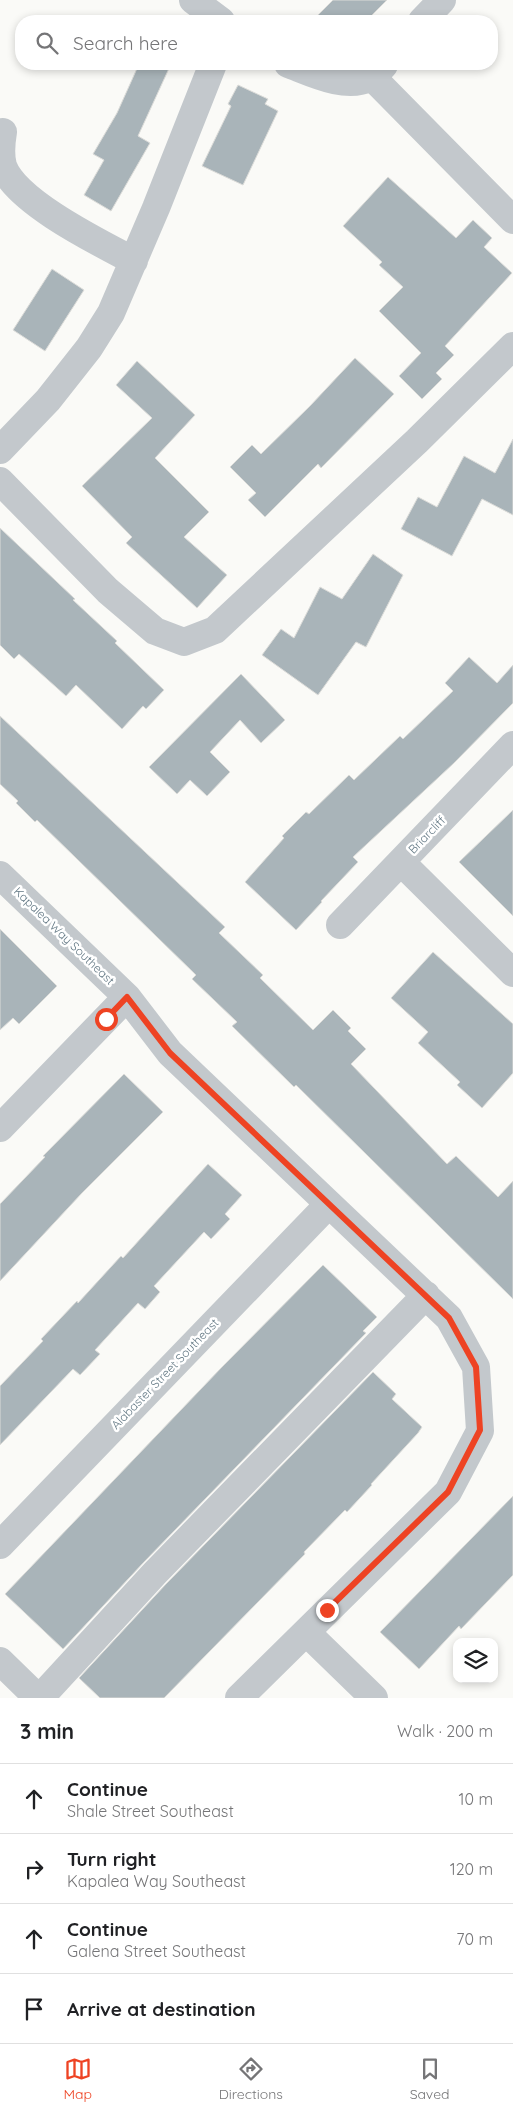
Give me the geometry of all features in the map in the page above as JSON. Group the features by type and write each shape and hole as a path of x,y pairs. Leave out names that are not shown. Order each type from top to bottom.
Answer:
{"street":[{"path":"193,0 213,15"},
{"path":"428,15 442,0"},
{"path":"0,450 48,400 88,348 111,313 134,261 211,70"},
{"path":"303,70 324,78 356,82 378,71 513,220"},
{"path":"3,132 0,156 4,169 31,199 62,222 134,261"},
{"path":"0,481 108,591 155,631 184,642 215,630 417,441 513,346"},
{"name":"Briarcliff","path":"340,925 513,745"},
{"path":"401,862 513,973"},
{"name":"Kapalea Way Southeast","path":"0,875 127,997 170,1053 449,1318 476,1367 480,1430 448,1492 306,1632"},
{"path":"0,1128 127,997"},
{"name":"Alabaster Street Southeast","path":"0,1545 329,1204"},
{"path":"0,1661 39,1698 155,1573 426,1295"},
{"path":"239,1698 306,1632 374,1698"}],"building":[{"path":"333,0 387,0 372,15 318,15"},
{"path":"136,70 168,70 138,136 150,143 111,211 84,195 104,160 93,154 117,113"},
{"path":"238,85 268,99 265,104 278,111 243,185 202,166 231,106 228,104"},
{"path":"388,177 456,238 473,220 492,238 484,247 512,273 445,346 454,355 436,373 442,379 422,399 399,376 421,353 379,311 403,287 379,265 382,262 343,226"},
{"path":"52,269 84,290 45,351 13,330"},
{"path":"355,358 394,394 321,468 318,464 265,517 248,500 256,493 230,467 252,445 261,454"},
{"path":"137,361 195,415 155,458 209,512 184,537 227,575 197,608 126,543 132,537 82,486 152,418 116,385"},
{"path":"513,439 513,515 482,499 452,556 401,529 418,497 437,507 464,456 495,473"},
{"path":"0,528 75,599 73,600 117,641 115,643 164,690 146,709 143,706 122,729 76,685 66,696 19,654 14,659 0,645"},
{"path":"373,554 403,575 366,647 356,642 318,695 262,655 281,629 294,638 320,587 342,599"},
{"path":"469,657 497,683 513,665 513,703 454,763 353,857 358,862 296,930 245,882 284,838 282,836 306,812 309,814 349,775 354,780 400,736 403,739 453,691 445,683"},
{"path":"241,674 285,720 261,743 240,720 210,752 230,772 207,796 190,780 177,794 149,767"},
{"path":"0,716 225,927 219,933 263,975 260,978 313,1030 333,1010 351,1028 348,1031 366,1049 351,1064 447,1164 456,1156 498,1197 513,1181 513,1299 296,1085 294,1087 232,1026 237,1022 192,979 196,975 37,820 35,822 16,803 18,801 0,784"},
{"path":"513,810 513,916 459,862"},
{"path":"0,929 57,986 19,1024 13,1018 0,1030"},
{"path":"433,952 513,1024 513,1073 482,1108 457,1085 460,1082 418,1043 428,1032 391,998"},
{"path":"124,1074 163,1112 82,1193 0,1281 0,1204 45,1157 43,1156"},
{"path":"208,1164 242,1195 225,1214 230,1219 211,1239 204,1232 154,1286 160,1292 145,1309 138,1303 95,1350 100,1354 80,1375 73,1369 0,1445 0,1386 43,1341 41,1339 77,1301 78,1303 121,1256 123,1258"},
{"path":"323,1265 377,1317 363,1331 366,1333 144,1562 63,1649 5,1594 222,1367"},
{"path":"373,1372 396,1394 392,1399 422,1427 418,1433 347,1512 345,1510 304,1552 305,1554 164,1698 100,1698 79,1678 166,1584"},
{"path":"513,1496 513,1575 461,1629 459,1626 419,1669 380,1632"}],"route":[{"path":"106,1019 127,997 170,1053 449,1318 476,1367 480,1430 448,1492 327,1610"}]}
